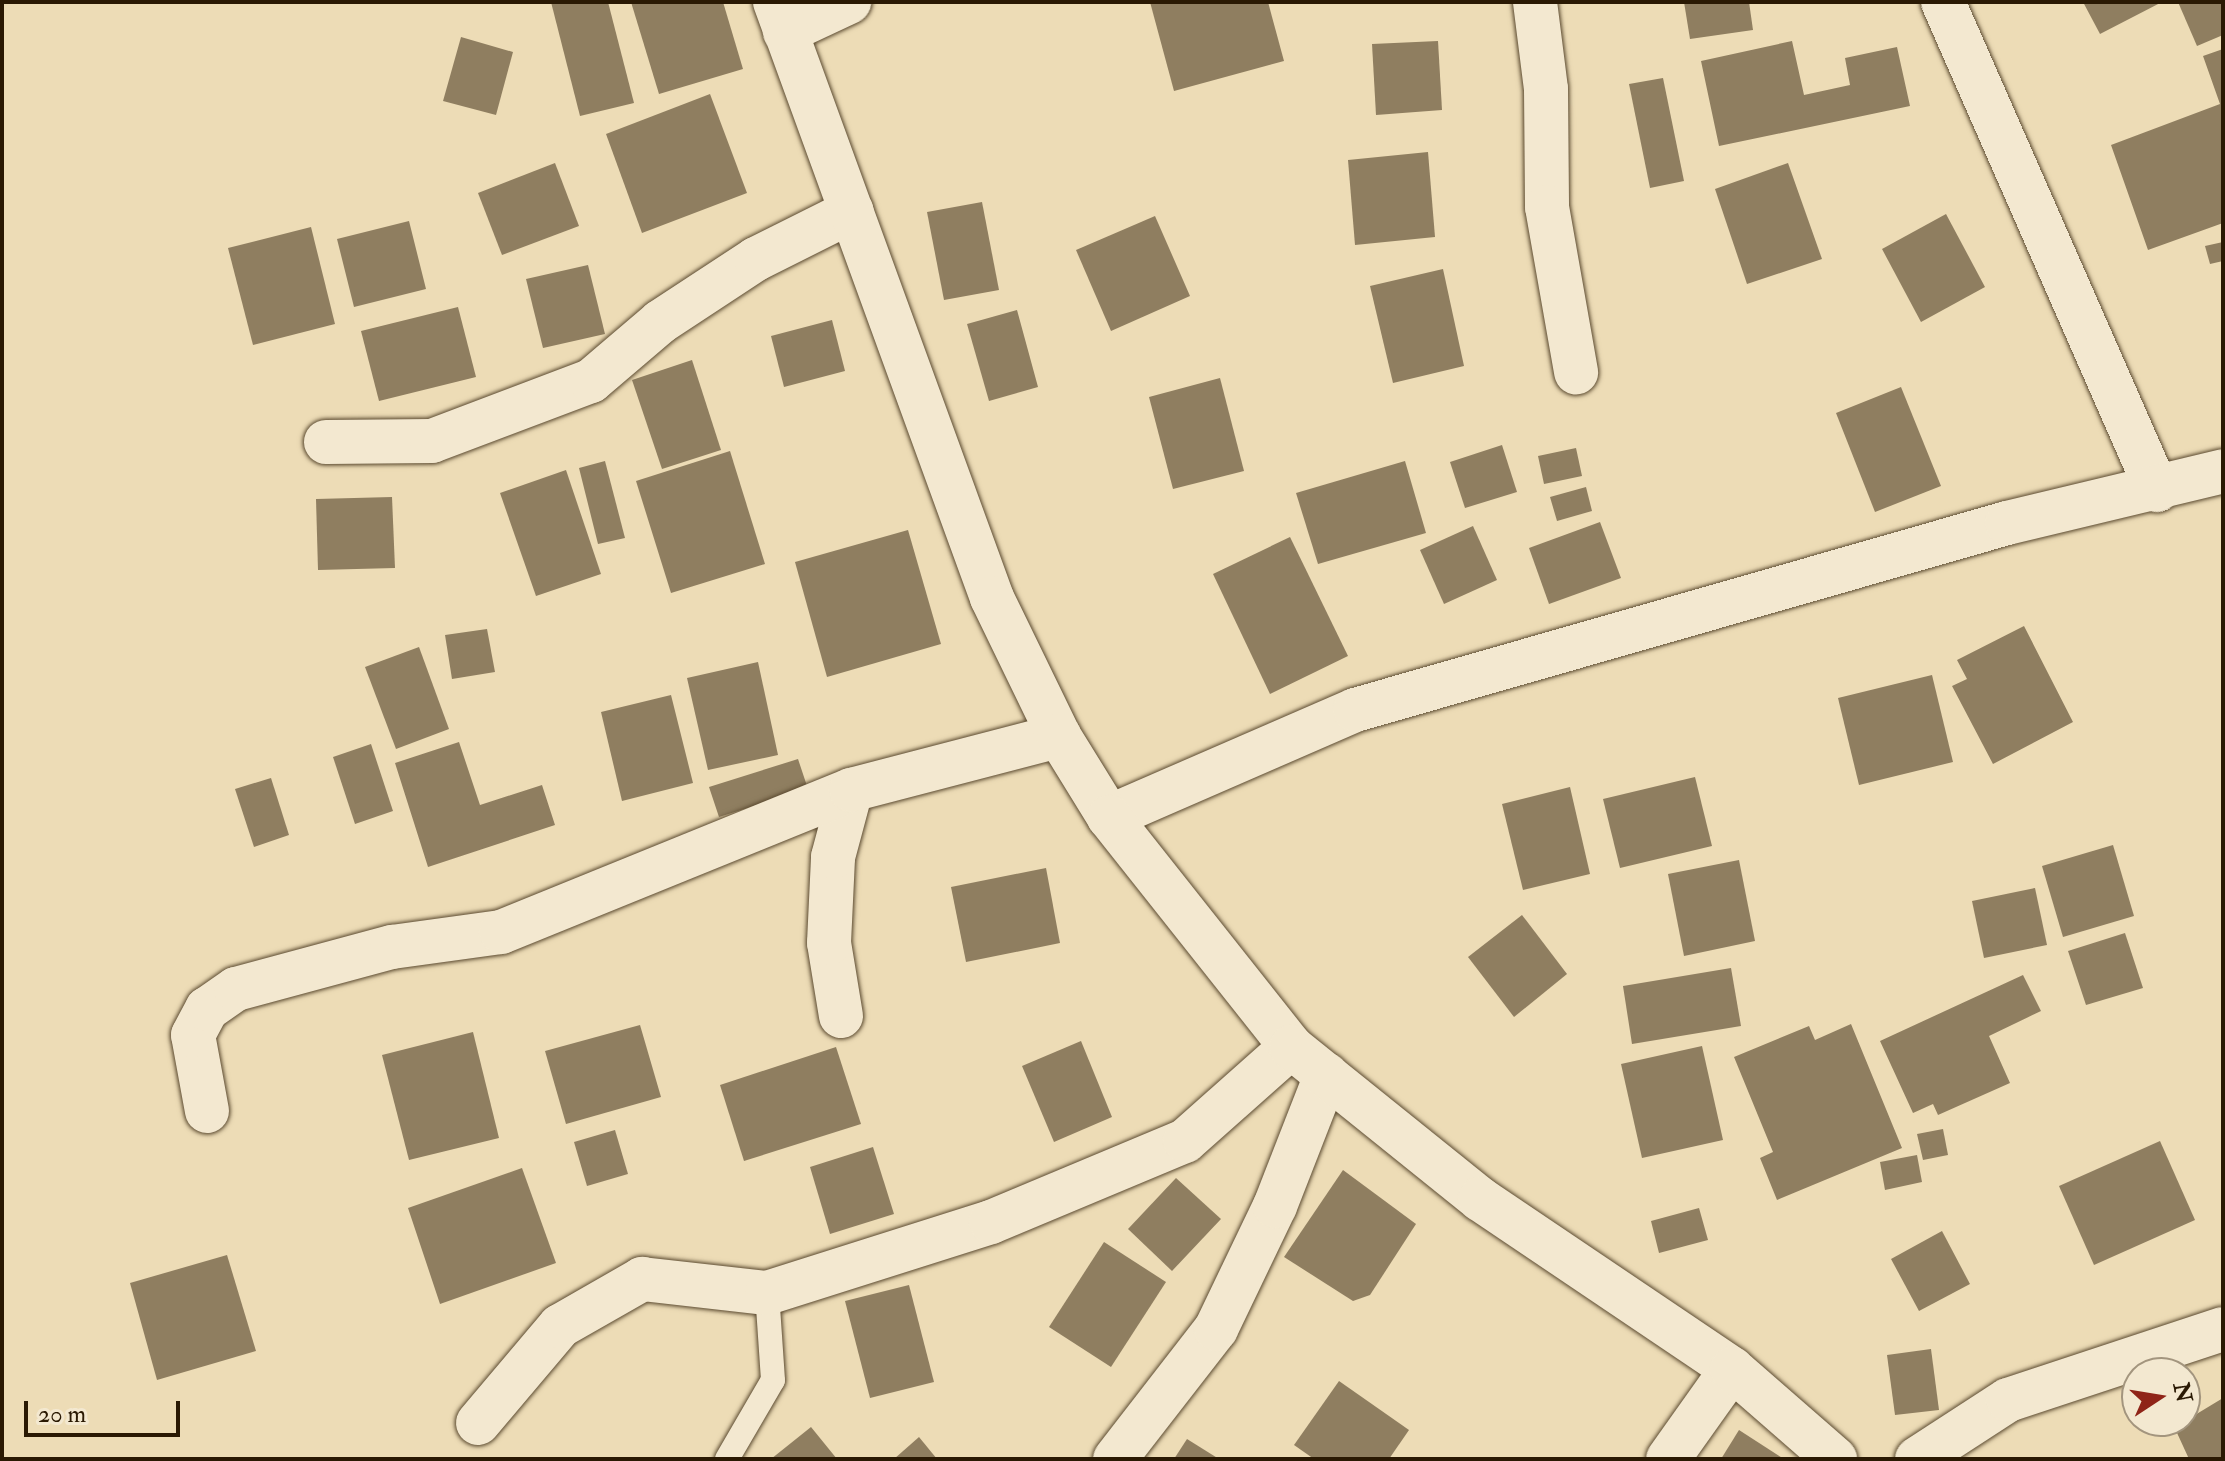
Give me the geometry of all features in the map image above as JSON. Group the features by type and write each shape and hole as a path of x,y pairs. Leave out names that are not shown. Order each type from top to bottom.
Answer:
{"street":[{"path":"849,2 780,17 992,598 1059,736 1109,817 1291,1047 1480,1199 1732,1369 1835,1459"},
{"path":"1535,2 1546,89 1548,222 1576,372"},
{"path":"1943,2 2157,490"},
{"path":"326,442 432,441 591,381 672,314 756,259 852,211"},
{"path":"1109,817 1355,710 2007,523 2157,490 2223,471"},
{"path":"207,1111 193,1035 207,1009 236,989 392,947 501,932 851,790 1059,736"},
{"path":"841,1016 829,943 833,857 851,790"},
{"path":"478,1423 560,1326 642,1279 767,1293 1102,1180 1185,1141 1291,1047"},
{"path":"1115,1459 1216,1329 1275,1206 1326,1075"},
{"path":"1917,1459 2008,1400 2223,1329"},
{"path":"1668,1459 1732,1369"}],"lane":[{"path":"727,1459 773,1380 767,1293"}],"building":[{"path":"551,2 608,2 634,103 580,116"},
{"path":"631,2 723,2 743,69 659,94"},
{"path":"1150,2 1268,2 1284,61 1174,91"},
{"path":"1684,2 1749,2 1753,30 1690,39"},
{"path":"2083,2 2162,2 2100,34"},
{"path":"2178,2 2223,2 2223,35 2197,46"},
{"path":"461,37 513,52 496,115 443,101"},
{"path":"1438,41 1442,110 1376,115 1372,44"},
{"path":"1792,41 1804,95 1850,85 1845,58 1897,47 1910,106 1719,146 1701,61"},
{"path":"2223,49 2223,223 2148,250 2111,145 2220,104 2203,56"},
{"path":"1663,78 1684,181 1650,188 1629,84"},
{"path":"710,94 747,193 642,233 606,134"},
{"path":"1428,152 1435,237 1355,245 1348,160"},
{"path":"555,163 579,226 502,255 478,193"},
{"path":"1788,163 1822,259 1747,284 1715,189"},
{"path":"982,202 999,290 944,300 927,212"},
{"path":"1946,214 1985,287 1921,322 1882,249"},
{"path":"1155,216 1190,296 1111,331 1076,250"},
{"path":"409,221 426,289 354,307 337,239"},
{"path":"311,227 335,324 253,345 228,248"},
{"path":"2223,242 2223,261 2210,264 2205,246"},
{"path":"588,265 605,334 543,348 526,279"},
{"path":"1443,269 1464,366 1393,383 1370,286"},
{"path":"458,307 476,377 379,401 361,331"},
{"path":"1017,310 1038,387 989,401 967,324"},
{"path":"832,320 845,371 784,387 771,336"},
{"path":"692,360 721,450 662,469 632,380"},
{"path":"1220,378 1244,471 1173,489 1149,397"},
{"path":"1901,387 1941,486 1875,512 1836,413"},
{"path":"1502,445 1517,492 1465,508 1450,462"},
{"path":"1576,448 1582,476 1544,484 1538,456"},
{"path":"730,451 765,564 671,593 636,481"},
{"path":"605,461 625,538 598,544 579,468"},
{"path":"1405,461 1426,533 1318,564 1296,493"},
{"path":"566,470 601,574 536,596 500,493"},
{"path":"1586,487 1592,511 1557,521 1550,497"},
{"path":"392,497 395,568 318,570 316,499"},
{"path":"1600,522 1621,578 1549,604 1529,548"},
{"path":"1473,526 1497,580 1444,604 1420,550"},
{"path":"908,530 941,644 827,677 795,562"},
{"path":"1290,537 1348,656 1270,694 1213,574"},
{"path":"2024,626 2073,722 1993,764 1952,686 1967,679 1957,660"},
{"path":"487,629 495,672 452,679 445,635"},
{"path":"419,647 449,729 396,749 365,667"},
{"path":"758,662 778,755 708,770 687,678"},
{"path":"1932,675 1953,762 1859,785 1838,698"},
{"path":"671,695 693,783 622,801 601,712"},
{"path":"459,742 480,805 542,785 555,825 428,867 395,763"},
{"path":"371,744 393,811 355,824 333,757"},
{"path":"798,759 808,789 719,817 709,787"},
{"path":"1695,777 1712,846 1620,868 1603,799"},
{"path":"271,778 289,835 254,847 235,789"},
{"path":"1570,787 1590,874 1523,890 1502,804"},
{"path":"2113,845 2134,916 2063,937 2042,866"},
{"path":"1739,860 1755,941 1684,956 1668,874"},
{"path":"1046,868 1060,943 966,962 951,887"},
{"path":"2035,888 2047,945 1984,958 1972,901"},
{"path":"1522,915 1567,974 1514,1017 1468,957"},
{"path":"2125,933 2143,988 2086,1005 2068,951"},
{"path":"1731,968 1741,1026 1632,1044 1623,986"},
{"path":"2023,975 2041,1011 1989,1036 2010,1083 1938,1115 1933,1104 1913,1113 1880,1041"},
{"path":"1851,1024 1902,1148 1777,1200 1760,1158 1773,1152 1734,1057 1809,1026 1815,1040"},
{"path":"640,1025 661,1097 566,1124 545,1051"},
{"path":"473,1032 499,1138 409,1160 382,1055"},
{"path":"1081,1041 1112,1117 1054,1142 1022,1066"},
{"path":"1702,1046 1723,1140 1642,1158 1621,1064"},
{"path":"836,1047 861,1124 744,1161 720,1085"},
{"path":"1943,1129 1948,1155 1923,1160 1917,1134"},
{"path":"615,1130 628,1174 587,1186 574,1142"},
{"path":"2160,1141 2195,1220 2094,1265 2059,1186"},
{"path":"873,1147 894,1214 830,1234 810,1167"},
{"path":"1917,1155 1922,1182 1885,1190 1880,1162"},
{"path":"522,1168 556,1263 440,1304 408,1208"},
{"path":"1343,1170 1416,1224 1370,1295 1353,1301 1284,1257"},
{"path":"1176,1178 1221,1219 1172,1271 1128,1229"},
{"path":"1699,1208 1708,1240 1659,1253 1651,1221"},
{"path":"1942,1231 1970,1284 1919,1311 1891,1259"},
{"path":"1104,1242 1166,1282 1111,1367 1049,1327"},
{"path":"227,1255 256,1351 157,1380 130,1283"},
{"path":"909,1285 934,1382 870,1398 845,1301"},
{"path":"1931,1349 1939,1410 1895,1415 1887,1355"},
{"path":"1339,1381 1409,1430 1389,1459 1314,1459 1294,1445"},
{"path":"2223,1398 2223,1459 2189,1459 2179,1437 2201,1437 2201,1411"},
{"path":"811,1427 837,1459 771,1459"},
{"path":"1739,1430 1784,1459 1721,1459"},
{"path":"919,1437 937,1459 894,1459"},
{"path":"1187,1439 1219,1459 1174,1459"}]}
